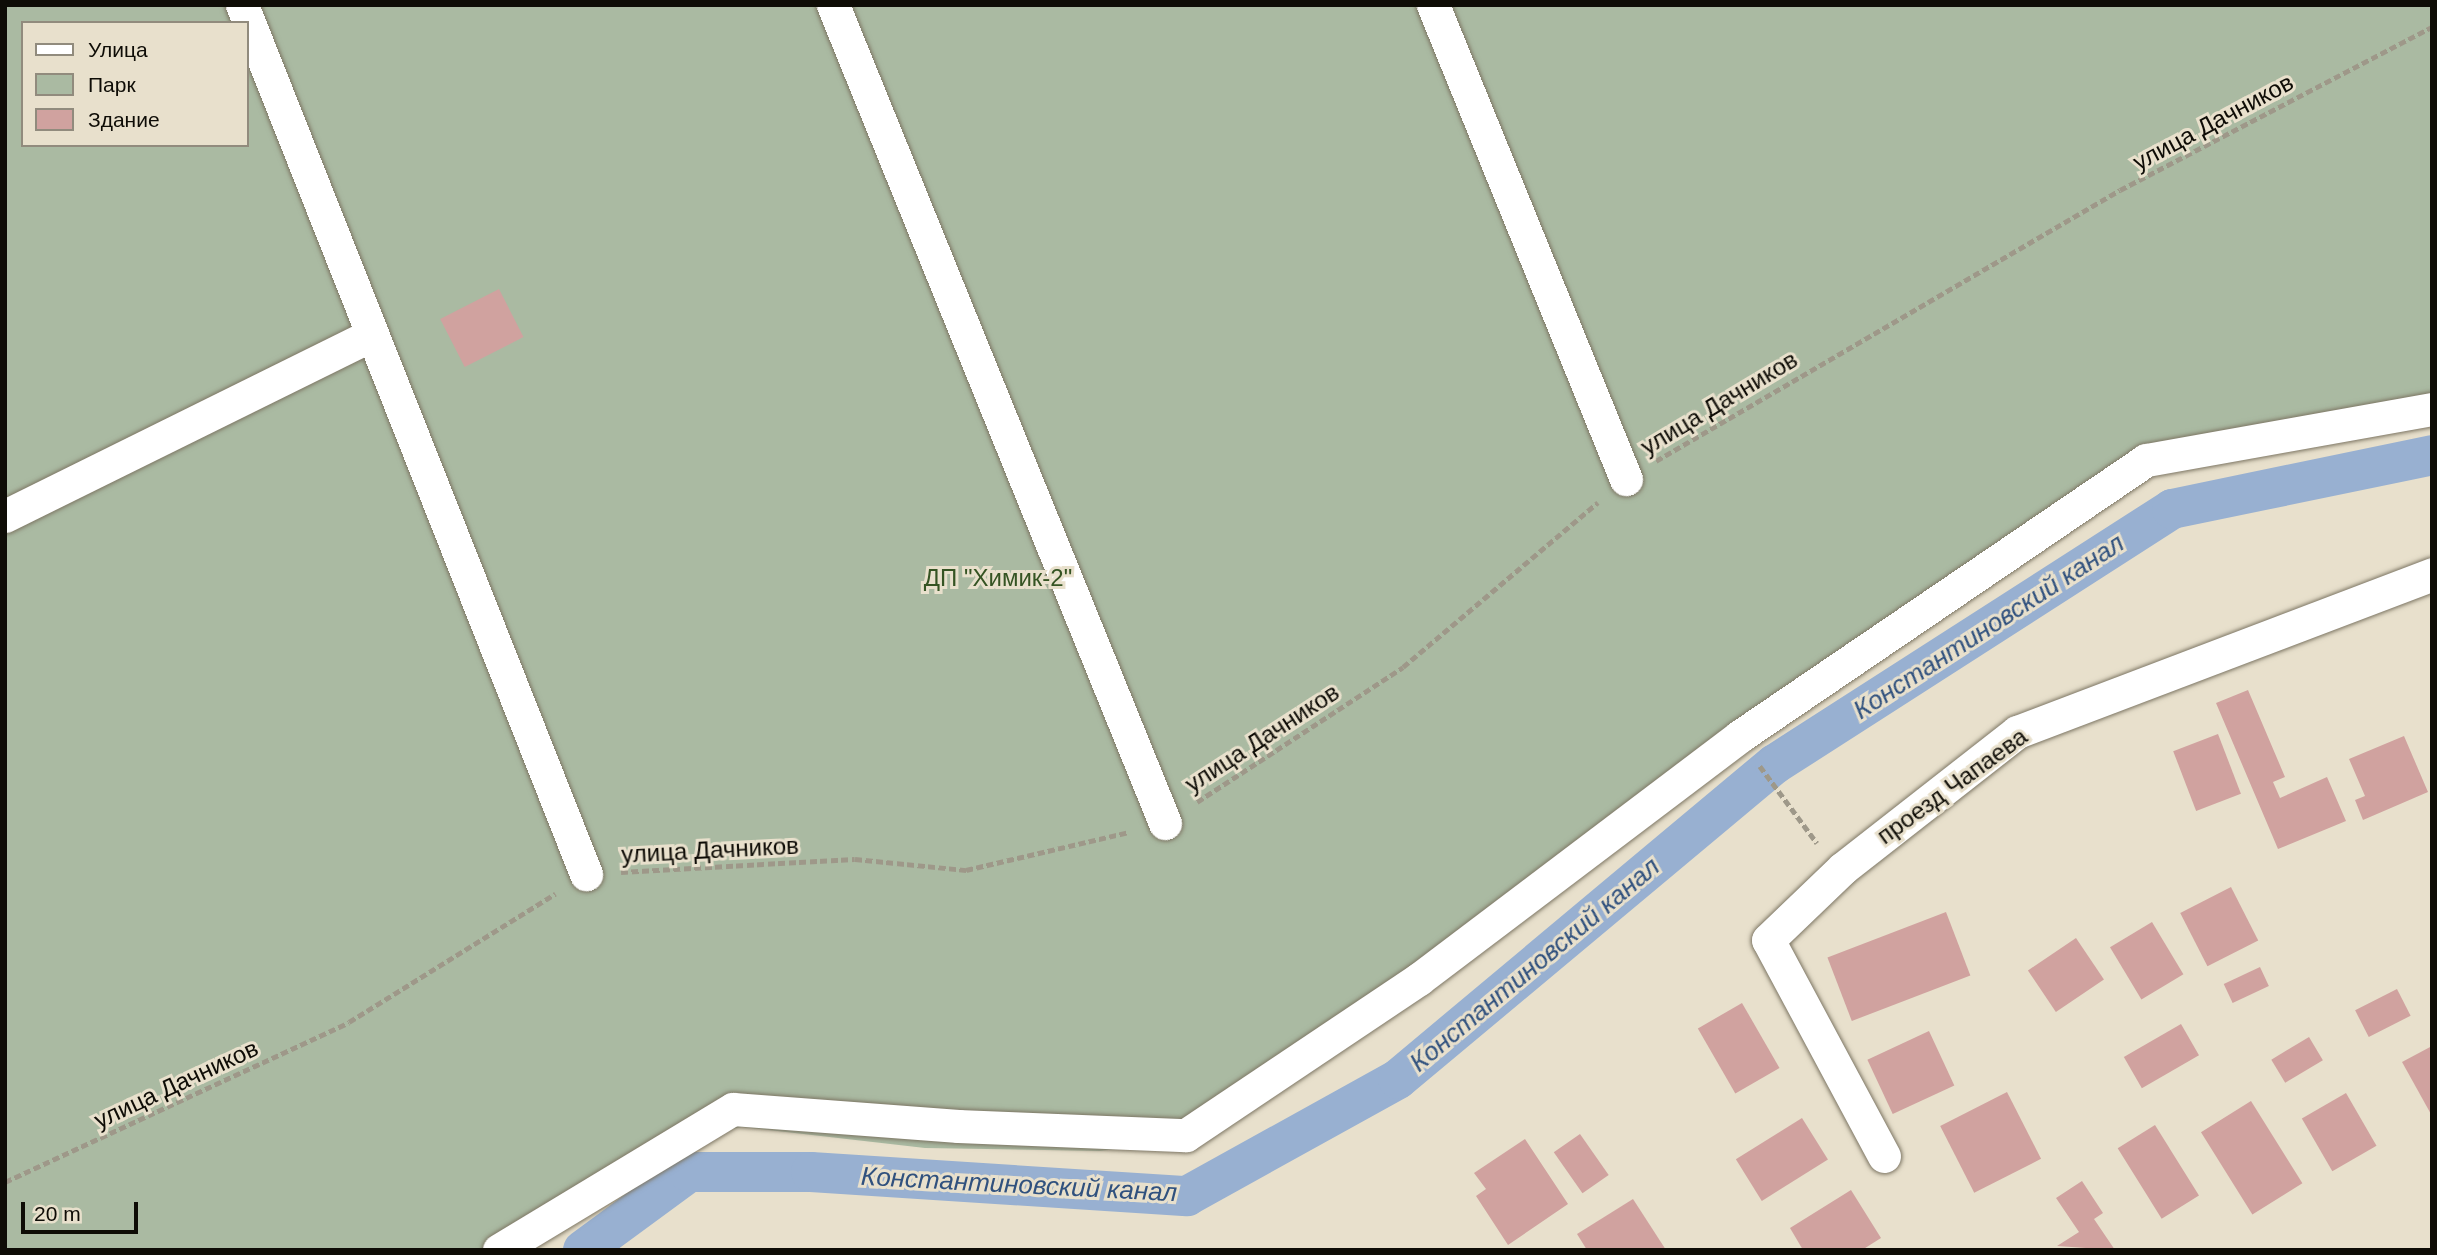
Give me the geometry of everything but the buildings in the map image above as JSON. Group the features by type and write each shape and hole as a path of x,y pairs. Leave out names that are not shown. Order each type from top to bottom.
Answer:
{"street":[{"path":"242,5 586,874"},
{"path":"833,5 1165,823"},
{"path":"1433,5 1626,478"},
{"path":"5,516 371,335"},
{"path":"499,1250 733,1110 958,1126 1186,1135 1419,979 1741,736 2146,460 2432,409"},
{"name":"проезд Чапаева","path":"1884,1156 1769,940 1843,868 2017,732 2432,574"}],"path":[{"name":"улица Дачников","path":"5,1182 349,1022 586,874 855,859 966,870 1165,823 1403,667 1626,478 2120,190 2432,27"},
{"path":"1752,753 1781,800 1843,868"}],"green space":[{"name":"ДП \"Химик-2\"","path":"5,5 2432,5 2432,415 2148,465 1188,1140 1100,1151 925,1148 742,1127 695,1136 513,1250 5,1250"}],"waterway":[{"name":"Константиновский канал","path":"583,1250 689,1172 811,1172 1187,1196 1398,1079 1775,764 2172,509 2432,455"}]}
